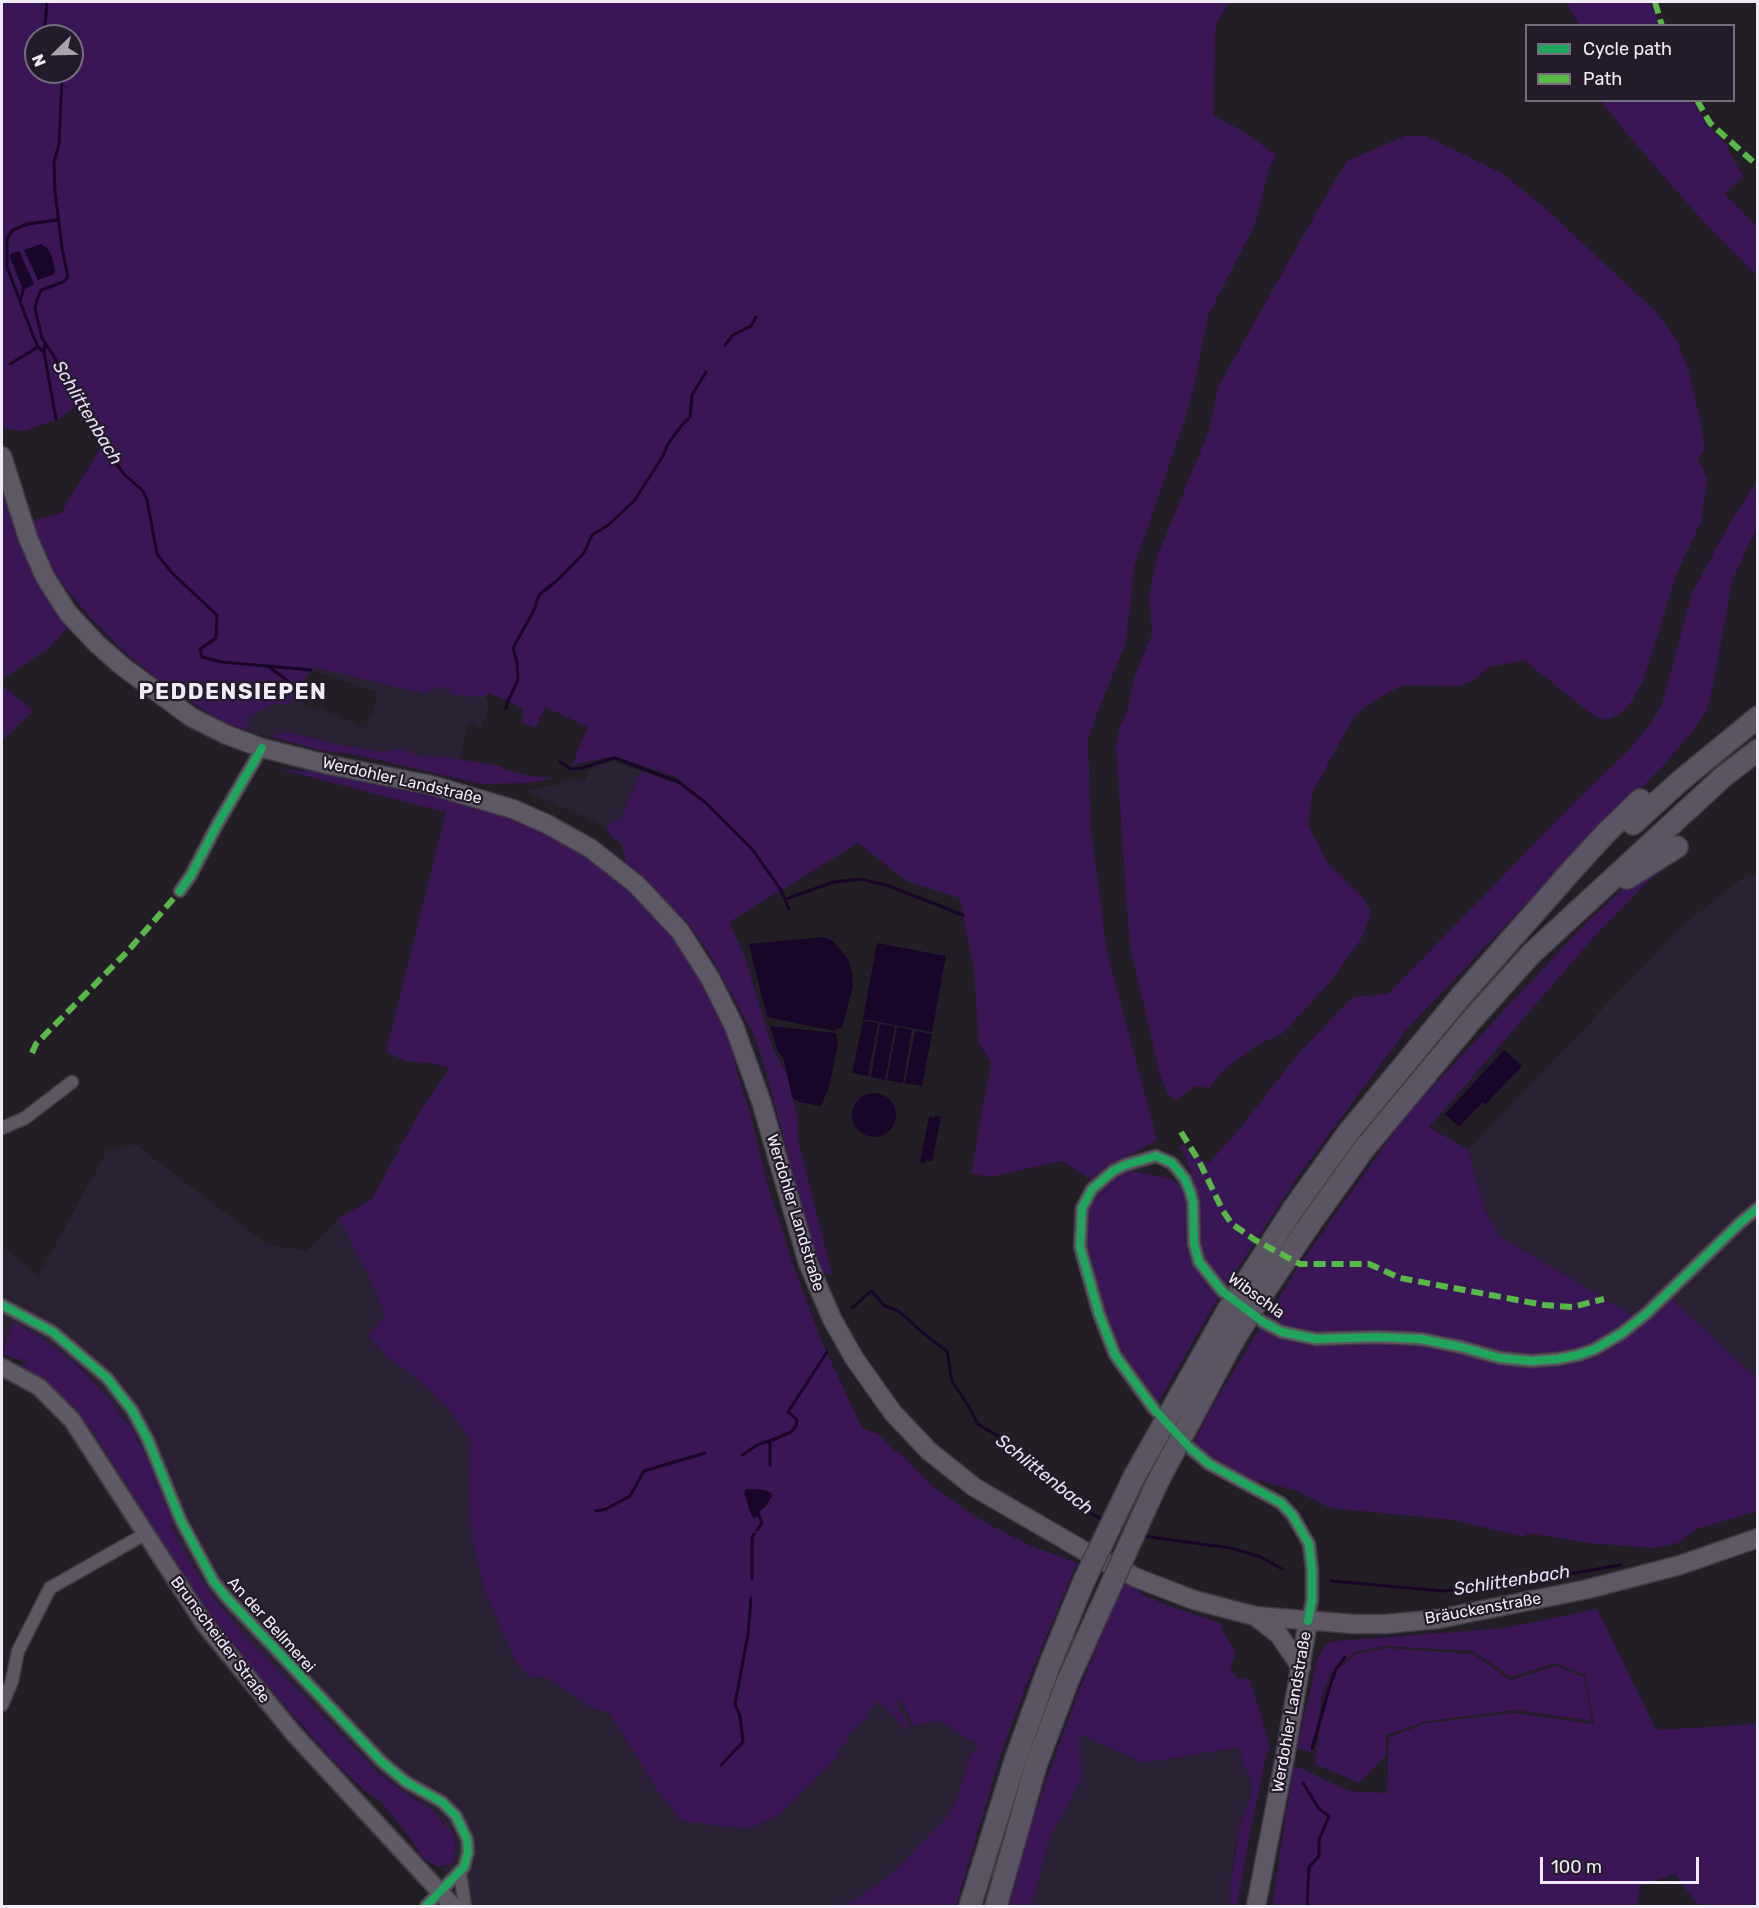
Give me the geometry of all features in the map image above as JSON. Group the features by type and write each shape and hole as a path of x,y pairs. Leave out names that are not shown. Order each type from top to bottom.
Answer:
{"highway":[{"path":"1522,928 1680,781 1758,717"},
{"path":"996,1906 1036,1765 1068,1680 1158,1480 1229,1348 1255,1305 1363,1150 1497,991 1541,944 1715,784 1758,750"},
{"path":"970,1906 1016,1758 1050,1664 1084,1581 1134,1477 1228,1310 1348,1132 1407,1059 1599,840 1640,801"},
{"path":"1541,944 1638,870 1677,847"}],"main road":[{"name":"Werdohler Landstraße","path":"2,456 28,538 45,577 79,626 122,666 191,717 227,735 262,748 330,765 430,785 513,809 547,824 590,848 636,884 685,938 710,978 734,1026 761,1101 805,1253 832,1319 854,1358 893,1413 929,1451 974,1487 1093,1556 1137,1578 1194,1600 1255,1616 1308,1621 1256,1906"},
{"name":"Brunscheider Straße","path":"2,1366 39,1387 72,1420 205,1625 294,1734 453,1906"},
{"name":"Bräuckenstraße","path":"1308,1621 1386,1624 1461,1615 1587,1589 1657,1571 1758,1538"},
{"path":"1255,1616 1279,1635 1301,1667"}],"street":[{"path":"180,891 262,748"},
{"path":"2,1128 17,1123 72,1082"},
{"name":"Wibschla","path":"1308,1621 1312,1600 1312,1570 1308,1544 1293,1516 1281,1503 1209,1464 1190,1448 1154,1409 1115,1355 1096,1307 1080,1247 1084,1200 1102,1179 1125,1165 1156,1156 1172,1163 1185,1179 1190,1191 1193,1202 1194,1244 1199,1262 1222,1291 1263,1322 1282,1332 1316,1339 1377,1337 1421,1339 1500,1358 1531,1361 1558,1359 1595,1349 1623,1333 1758,1208"},
{"name":"An der Bellmerei","path":"2,1305 52,1332 106,1378 132,1410 148,1440 181,1521 214,1582 238,1612 382,1762 406,1782 442,1802 456,1816 465,1833 468,1852 464,1867 460,1872 465,1906"},
{"path":"2,1705 12,1681 18,1651 50,1588 145,1534"},
{"path":"426,1906 460,1872"}],"shaded area":[{"path":"2,2 1230,2 1217,22 1215,35 1213,115 1242,131 1276,155 1269,169 1255,224 1208,316 1186,416 1134,567 1126,642 1088,740 1091,832 1107,952 1157,1140 1097,1173 1092,1180 1062,1161 989,1177 971,1173 991,1063 979,1043 974,971 960,898 907,881 858,843 729,922 744,955 773,1050 787,1074 798,1121 798,1140 832,1274 825,1274 816,1254 755,1037 709,953 689,925 641,874 626,863 622,844 611,836 605,826 621,818 641,771 678,784 680,778 614,756 572,765 588,727 545,707 535,728 521,722 523,708 489,693 485,697 455,695 449,693 451,687 446,686 445,690 432,687 427,694 313,667 288,704 274,704 249,716 247,731 220,720 170,689 122,650 58,579 40,544 32,521 61,513 101,447 85,423 77,405 60,418 24,431 6,429 2,425"},
{"path":"1566,2 1652,2 1660,24 1578,24"},
{"path":"1602,102 1694,102 1708,126 1729,147 1727,148 1743,176 1725,194 1757,227 1757,276 1704,222"},
{"path":"1405,136 1426,136 1503,174 1547,210 1655,311 1677,341 1688,369 1698,410 1705,449 1698,459 1707,478 1701,522 1677,572 1644,678 1632,701 1620,714 1605,720 1594,716 1524,660 1490,667 1470,682 1458,686 1402,685 1367,705 1353,718 1312,793 1308,825 1327,862 1363,898 1371,913 1361,939 1330,982 1283,1033 1256,1046 1225,1069 1208,1088 1195,1086 1177,1100 1168,1095 1160,1074 1130,947 1116,748 1120,726 1127,713 1134,678 1152,635 1149,597 1157,557 1209,431 1218,387 1323,201 1347,161"},
{"path":"41,244 51,254 55,269 54,274 38,280 24,250"},
{"path":"19,251 34,284 23,290 10,257 11,254"},
{"path":"2,480 57,606 58,616 68,627 50,647 2,679"},
{"path":"1757,481 1757,527 1732,581 1713,686 1707,709 1696,727 1662,767 1518,912 1406,1030 1301,1172 1226,1286 1206,1265 1198,1242 1198,1193 1183,1151 1179,1147 1182,1144 1208,1164 1238,1131 1298,1054 1353,997 1388,994 1578,799 1627,752 1650,725 1662,705 1692,593 1734,516"},
{"path":"313,667 427,693 432,687 444,690 445,685 451,686 450,693 485,697 490,704 481,727 469,721 460,759 421,756 400,749 381,752 339,745 300,734 275,734 272,737 247,731 249,716 274,704 288,704 294,695 305,700 303,706 317,710 319,707 366,729 371,714 373,714 377,692 324,674 310,672"},
{"path":"2,685 33,711 2,741"},
{"path":"289,732 339,745 381,752 400,749 421,756 446,757 501,766 503,769 529,776 554,778 526,783 481,784 358,755 323,751 272,737 275,734"},
{"path":"613,762 641,771 621,818 605,826 526,791 556,785 565,780 576,779 584,782 588,774 586,772 597,765"},
{"path":"275,768 317,771 428,794 520,821 566,845 602,868 659,920 695,969 716,1004 740,1060 734,1062 752,1120 767,1183 793,1265 821,1340 862,1428 878,1434 931,1485 975,1517 1029,1545 1077,1563 1027,1683 1001,1753 956,1906 837,1906 850,1902 879,1884 900,1866 949,1815 958,1797 970,1755 979,1746 939,1720 914,1726 901,1701 897,1699 898,1707 911,1733 878,1701 867,1712 870,1715 846,1737 849,1740 837,1751 839,1755 779,1815 748,1829 682,1821 660,1794 609,1712 592,1708 547,1678 530,1677 515,1660 485,1591 472,1539 469,1488 471,1440 453,1414 419,1380 388,1358 368,1336 385,1316 370,1278 339,1218 372,1199 420,1111 450,1068 432,1063 406,1061 386,1052 446,812"},
{"path":"1687,852 1645,884 1594,937 1429,1127 1468,1150 1485,1210 1499,1236 1634,1316 1643,1326 1672,1299 1757,1379 1757,1511 1696,1529 1678,1543 1653,1548 1590,1543 1527,1533 1525,1537 1454,1520 1331,1508 1297,1491 1258,1480 1257,1482 1212,1459 1193,1443 1218,1396 1300,1264 1407,1114 1585,924 1635,878 1675,855"},
{"path":"1757,874 1757,1379 1672,1299 1644,1326 1634,1316 1499,1236 1485,1210 1468,1150 1682,926 1744,877"},
{"path":"824,937 833,941 848,959 852,972 853,987 842,1027 834,1031 767,1017 749,944"},
{"path":"877,943 946,956 932,1032 863,1019"},
{"path":"863,1021 878,1023 868,1076 852,1073"},
{"path":"880,1024 895,1026 885,1080 871,1077"},
{"path":"770,1026 836,1033 838,1044 829,1087 821,1106 800,1102 792,1097 784,1060 777,1050"},
{"path":"897,1027 912,1030 903,1083 887,1080"},
{"path":"915,1031 932,1034 922,1086 905,1083"},
{"path":"1504,1050 1522,1066 1486,1104 1483,1102 1459,1127 1445,1114"},
{"path":"874,1093 890,1099 896,1115 890,1131 874,1137 858,1131 852,1115 858,1099"},
{"path":"935,1116 941,1117 932,1162 926,1160 926,1163 920,1162 929,1117 934,1118"},
{"path":"135,1144 266,1244 306,1251 339,1218 370,1278 385,1316 368,1337 388,1358 419,1380 453,1414 471,1440 469,1488 472,1539 485,1591 515,1660 530,1676 547,1678 592,1708 609,1712 660,1794 682,1821 748,1829 779,1815 839,1755 836,1751 848,1740 846,1737 869,1715 867,1712 879,1701 910,1732 898,1707 897,1699 901,1701 911,1724 918,1726 939,1720 979,1746 970,1755 958,1797 949,1815 900,1866 879,1884 850,1902 837,1906 476,1906 439,1867 444,1868 454,1860 456,1842 451,1828 449,1830 439,1816 421,1802 381,1776 248,1639 217,1602 191,1564 170,1522 175,1520 129,1422 127,1423 86,1373 59,1350 14,1323 2,1351 2,1245 38,1277 107,1151"},
{"path":"1126,1170 1170,1178 1178,1184 1185,1194 1187,1204 1189,1249 1203,1278 1220,1295 1158,1402 1115,1341 1086,1252 1084,1235 1088,1206 1095,1193"},
{"path":"14,1322 43,1339 77,1365 108,1398 126,1423 129,1422 176,1520 170,1523 191,1564 217,1602 248,1639 381,1776 434,1812 449,1830 451,1828 456,1846 454,1860 449,1865 437,1867 423,1858 405,1831 381,1802 365,1791 334,1762 233,1646 192,1589 95,1435 74,1407 43,1380 17,1365 28,1364 25,1361 2,1354"},
{"path":"746,1489 765,1490 771,1493 772,1496 757,1517 753,1518 749,1509 744,1492"},
{"path":"1123,1583 1169,1606 1222,1624 1221,1628 1236,1653 1230,1667 1237,1678 1250,1680 1270,1747 1266,1756 1237,1906 1230,1906 1230,1886 1240,1825 1252,1794 1250,1778 1243,1764 1239,1747 1143,1763 1079,1734 1082,1778 1050,1837 1031,1906 1009,1906 1030,1828 1050,1769"},
{"path":"1597,1609 1656,1730 1757,1724 1757,1906 1715,1906 1696,1903 1675,1874 1640,1886 1637,1906 1272,1906 1294,1765 1349,1791 1387,1793 1389,1737 1427,1723 1515,1713 1594,1724 1585,1675 1556,1663 1511,1677 1473,1651 1386,1646 1355,1652 1331,1672 1322,1695 1313,1753 1297,1748 1317,1661 1326,1644 1336,1641 1506,1628"},
{"path":"1386,1648 1473,1654 1510,1680 1556,1666 1584,1677 1592,1721 1516,1710 1427,1721 1386,1735 1386,1755 1359,1783 1315,1764 1325,1695 1333,1673 1356,1654"},
{"path":"1078,1734 1143,1763 1239,1747 1243,1764 1250,1778 1252,1794 1240,1825 1234,1854 1230,1906 1031,1906 1050,1837 1082,1778"}],"waterway":[{"name":"Schlittenbach","path":"45,24 47,2"},
{"name":"Schlittenbach","path":"62,84 59,144 54,162 55,192 68,277 63,282 41,290 35,309 42,338 104,448 124,474 143,491 147,500 157,554 172,573 217,615 216,638 200,649 202,657 222,662 311,670"},
{"path":"44,352 38,347 34,338 7,267 7,238 13,230 27,224 58,220"},
{"path":"21,299 23,290"},
{"path":"725,345 733,335 751,326 756,317"},
{"path":"45,344 44,352 56,419"},
{"path":"10,364 38,347"},
{"path":"506,709 518,680 513,648 534,610 539,595 560,578 584,553 592,535 607,526 634,501 663,456 668,444 690,417 692,395 706,372"},
{"path":"268,666 297,688"},
{"name":"Schlittenbach","path":"560,762 571,769 614,758 679,782 707,804 752,849 781,890 789,909"},
{"path":"786,899 834,882 861,879 889,886 963,915"},
{"name":"Schlittenbach","path":"852,1308 871,1291 885,1306 899,1311 947,1351 952,1381 978,1424 1001,1438 1090,1513 1106,1521"},
{"path":"770,1465 770,1441 791,1432 796,1426 797,1420 788,1412 827,1352"},
{"path":"742,1455 759,1444 770,1441"},
{"path":"596,1511 606,1509 630,1496 644,1471 705,1453"},
{"path":"757,1530 762,1523 758,1513"},
{"path":"752,1579 752,1538 754,1534"},
{"name":"Schlittenbach","path":"1142,1536 1231,1548 1261,1557 1282,1569"},
{"name":"Schlittenbach","path":"1331,1581 1444,1591 1509,1584 1621,1565"},
{"path":"721,1765 743,1742 740,1716 735,1704 748,1634 751,1598"},
{"path":"1312,1749 1336,1669 1345,1657"},
{"path":"1303,1783 1319,1809 1329,1816 1319,1840 1319,1856 1309,1867 1307,1906"}],"marked path":[{"path":"1655,2 1661,24"},
{"path":"1698,102 1710,123 1758,166"},
{"path":"32,1053 36,1044 127,952 180,891"},
{"path":"1181,1132 1232,1224 1255,1240 1300,1264 1369,1264 1400,1278 1544,1305 1572,1307 1604,1299"}],"cycle path":[{"path":"180,891 262,748"},
{"path":"1308,1621 1312,1600 1309,1544 1293,1516 1281,1503 1209,1464 1190,1448 1154,1409 1115,1355 1099,1314 1080,1247 1082,1208 1092,1189 1113,1171 1125,1165 1156,1156 1172,1163 1185,1179 1190,1191 1193,1202 1194,1244 1199,1262 1222,1291 1263,1322 1282,1332 1316,1339 1377,1337 1421,1339 1500,1358 1531,1361 1578,1355 1595,1349 1622,1333 1647,1313 1758,1208"},
{"path":"2,1305 53,1332 107,1378 132,1410 148,1440 181,1521 214,1582 382,1762 406,1782 442,1802 456,1816 467,1839 468,1852 464,1867 426,1906"}],"district":[{"name":"PEDDENSIEPEN","path":"233,693"}]}
